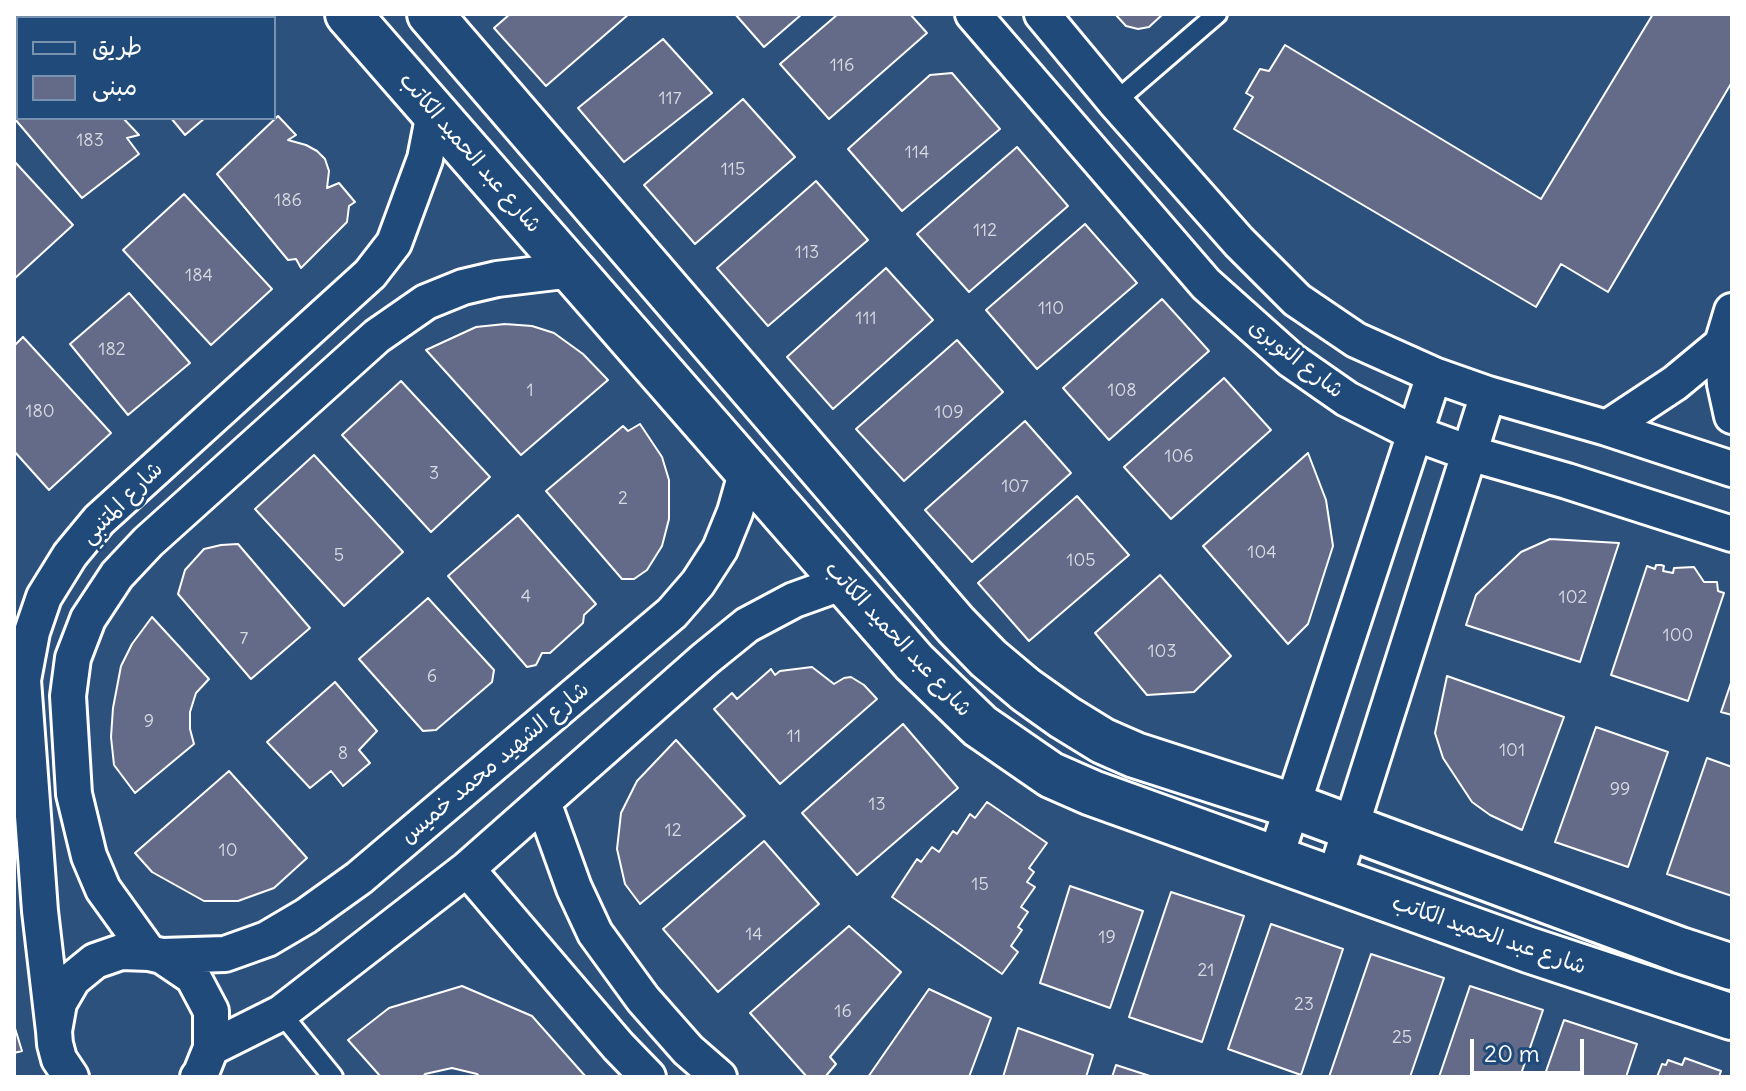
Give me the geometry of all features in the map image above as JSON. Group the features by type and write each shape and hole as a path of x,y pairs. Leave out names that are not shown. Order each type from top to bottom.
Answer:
{"street":[{"name":"شارع عبد الحميد الكاتب","path":"348,14 914,662 980,726 1051,775 1092,793 1529,950 1732,1017"},
{"path":"430,14 956,625 988,658 1026,690 1103,741 1135,755 1293,806 1732,967"},
{"name":"شارع النوبرى","path":"973,14 1206,284 1291,360 1347,399 1414,433 1469,453 1732,534"},
{"path":"1042,14 1239,242 1297,300 1356,340 1434,375 1488,394 1607,428 1732,469"},
{"name":"شارع المتنبي","path":"62,1061 40,911 23,680 32,632 44,597 70,555 99,520 370,274 394,243 411,201 425,159 434,113"},
{"path":"204,1063 211,1011 193,977 155,954 103,889 89,856 74,794 68,696 73,658 88,619 117,575 148,542 377,336 426,302 463,287 497,279 572,270"},
{"path":"1732,311 1722,344 1725,384 1732,416"},
{"path":"1607,428 1675,383 1722,344"},
{"path":"1275,859 1434,375"},
{"path":"1334,880 1488,394"},
{"name":"شارع الشهيد محمد خميس","path":"62,1061 59,1003 73,979 95,961 121,952 225,954 267,939 306,916 359,878 672,613 698,583 720,549 747,470"},
{"path":"204,1063 281,1013 467,869 747,625 794,600 844,582"},
{"path":"543,802 574,888 595,933 643,999 688,1050 719,1077"},
{"path":"467,869 648,1077"}],"lane":[{"path":"1115,102 1217,14"},
{"path":"281,1013 333,1077"}],"building":[{"path":"510,14 629,14 546,86 494,28"},
{"path":"735,14 802,14 764,47"},
{"path":"838,14 910,14 927,33 829,119 780,64"},
{"path":"1115,14 1163,14 1149,27 1138,29 1126,26"},
{"path":"1653,14 1732,14 1732,82 1608,292 1561,264 1536,307 1234,129 1253,97 1246,93 1260,69 1269,71 1285,45 1541,199"},
{"path":"663,39 712,93 624,162 578,108"},
{"path":"952,73 1000,129 902,211 848,149 930,75"},
{"path":"16,99 16,120 125,120 139,135 127,138 139,154 82,198 14,118"},
{"path":"743,99 795,157 695,244 644,185"},
{"path":"278,116 296,135 288,140 306,145 325,159 329,171 327,188 339,183 355,202 349,206 347,222 301,268 296,259 288,260 217,174"},
{"path":"173,120 203,120 185,135"},
{"path":"1017,147 1068,206 969,292 917,234"},
{"path":"14,161 73,225 14,279"},
{"path":"816,181 868,240 768,326 717,268"},
{"path":"184,194 272,289 211,345 123,250"},
{"path":"1085,224 1137,283 1037,369 986,310"},
{"path":"886,268 933,320 833,409 787,357"},
{"path":"129,293 190,363 128,415 70,344"},
{"path":"1162,299 1209,351 1109,440 1063,388"},
{"path":"505,324 532,326 554,333 583,354 608,380 521,455 426,350 476,327"},
{"path":"23,337 111,433 49,490 14,451 14,346"},
{"path":"957,340 1003,392 904,481 856,429"},
{"path":"1224,378 1271,430 1171,519 1124,467"},
{"path":"401,381 490,477 431,532 342,435"},
{"path":"1025,421 1071,473 972,562 925,510"},
{"path":"640,424 662,457 669,480 669,519 662,546 647,570 634,579 622,579 546,491 623,426 628,431"},
{"path":"1308,453 1326,500 1333,546 1308,624 1288,644 1203,546"},
{"path":"314,455 403,552 344,606 255,509"},
{"path":"1077,496 1129,555 1029,641 978,583"},
{"path":"518,515 596,604 584,615 583,623 550,653 542,653 536,665 527,667 448,576"},
{"path":"1550,539 1619,543 1580,662 1466,625 1476,595 1521,552"},
{"path":"238,544 310,628 251,679 178,594 185,570 204,549"},
{"path":"1656,565 1664,566 1663,571 1673,573 1674,568 1694,567 1704,582 1717,582 1718,591 1724,593 1688,701 1611,675 1647,566 1655,569"},
{"path":"1160,575 1231,656 1194,692 1147,695 1095,633"},
{"path":"428,598 494,670 492,682 436,730 423,731 359,659"},
{"path":"152,617 209,679 196,693 190,712 194,744 135,793 114,765 111,737 113,708 121,666 132,644"},
{"path":"812,667 834,684 851,677 877,699 780,784 714,709 732,693 737,699 771,669 775,675 780,671"},
{"path":"1447,676 1564,717 1522,830 1490,815 1472,802 1443,758 1435,733"},
{"path":"1732,680 1732,715 1721,712"},
{"path":"335,682 377,731 359,750 370,763 343,786 331,771 310,788 267,742"},
{"path":"903,724 958,788 857,875 802,813"},
{"path":"1596,727 1668,752 1628,867 1555,842"},
{"path":"676,740 745,816 640,904 625,884 617,849 621,813 637,781"},
{"path":"1707,758 1732,767 1732,896 1667,874"},
{"path":"229,771 307,858 274,888 238,901 204,901 152,872 135,853"},
{"path":"987,802 1047,843 1029,868 1034,872 1027,882 1035,887 1021,907 1028,912 1018,927 1022,930 1011,946 1018,952 1002,974 892,897 917,859 921,862 932,847 939,852 953,831 957,834 970,814 975,818"},
{"path":"764,841 819,904 718,992 663,929"},
{"path":"1070,886 1143,911 1110,1008 1040,983"},
{"path":"1171,892 1244,916 1202,1042 1129,1017"},
{"path":"1271,924 1343,949 1301,1075 1228,1049"},
{"path":"849,926 901,972 830,1057 836,1064 825,1077 807,1077 750,1013"},
{"path":"1371,954 1444,978 1410,1077 1329,1077"},
{"path":"462,986 532,1016 586,1077 480,1077 452,1068 423,1077 381,1077 348,1040 389,1008"},
{"path":"1470,986 1543,1010 1520,1077 1439,1077"},
{"path":"929,989 991,1018 969,1077 868,1077"},
{"path":"1564,1020 1637,1044 1626,1077 1544,1077"},
{"path":"14,1025 22,1051 14,1053"},
{"path":"1018,1028 1093,1055 1086,1077 1003,1077"},
{"path":"1685,1058 1721,1071 1719,1077 1657,1077 1662,1064 1666,1065 1668,1060 1682,1065"},
{"path":"1116,1065 1153,1077 1112,1077"}]}
